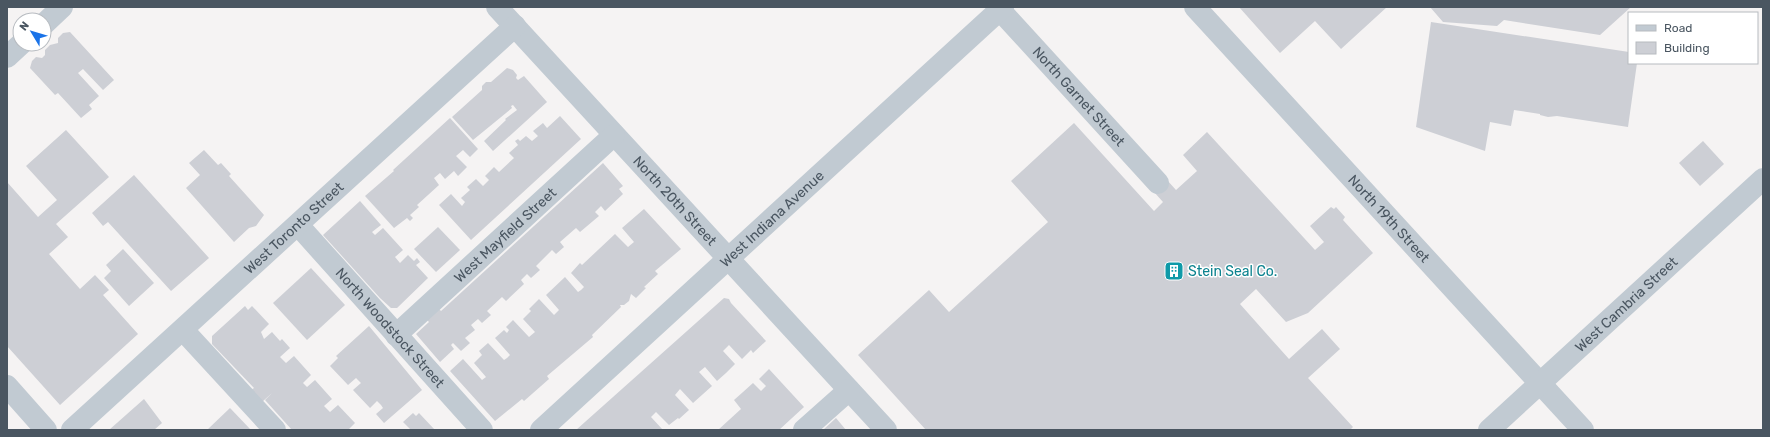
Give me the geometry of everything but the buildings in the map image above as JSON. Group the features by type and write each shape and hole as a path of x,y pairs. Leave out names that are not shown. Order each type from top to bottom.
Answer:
{"street":[{"path":"52,16 62,7"},
{"name":"North 20th Street","path":"497,7 886,430"},
{"name":"North 19th Street","path":"1195,7 1584,430"},
{"name":"North Garnet Street","path":"1002,8 1158,183"},
{"name":"West Indiana Avenue","path":"541,430 1002,8"},
{"name":"West Toronto Street","path":"72,430 298,226 515,26"},
{"name":"West Mayfield Street","path":"396,335 614,135"},
{"name":"West Cambria Street","path":"1489,430 1763,179"},
{"name":"North Woodstock Street","path":"298,226 482,430"},
{"path":"183,330 275,430"},
{"path":"7,386 46,430"},
{"path":"804,430 848,390"}],"place":[{"name":"Stein Seal Co.","path":"1174,271"}]}
